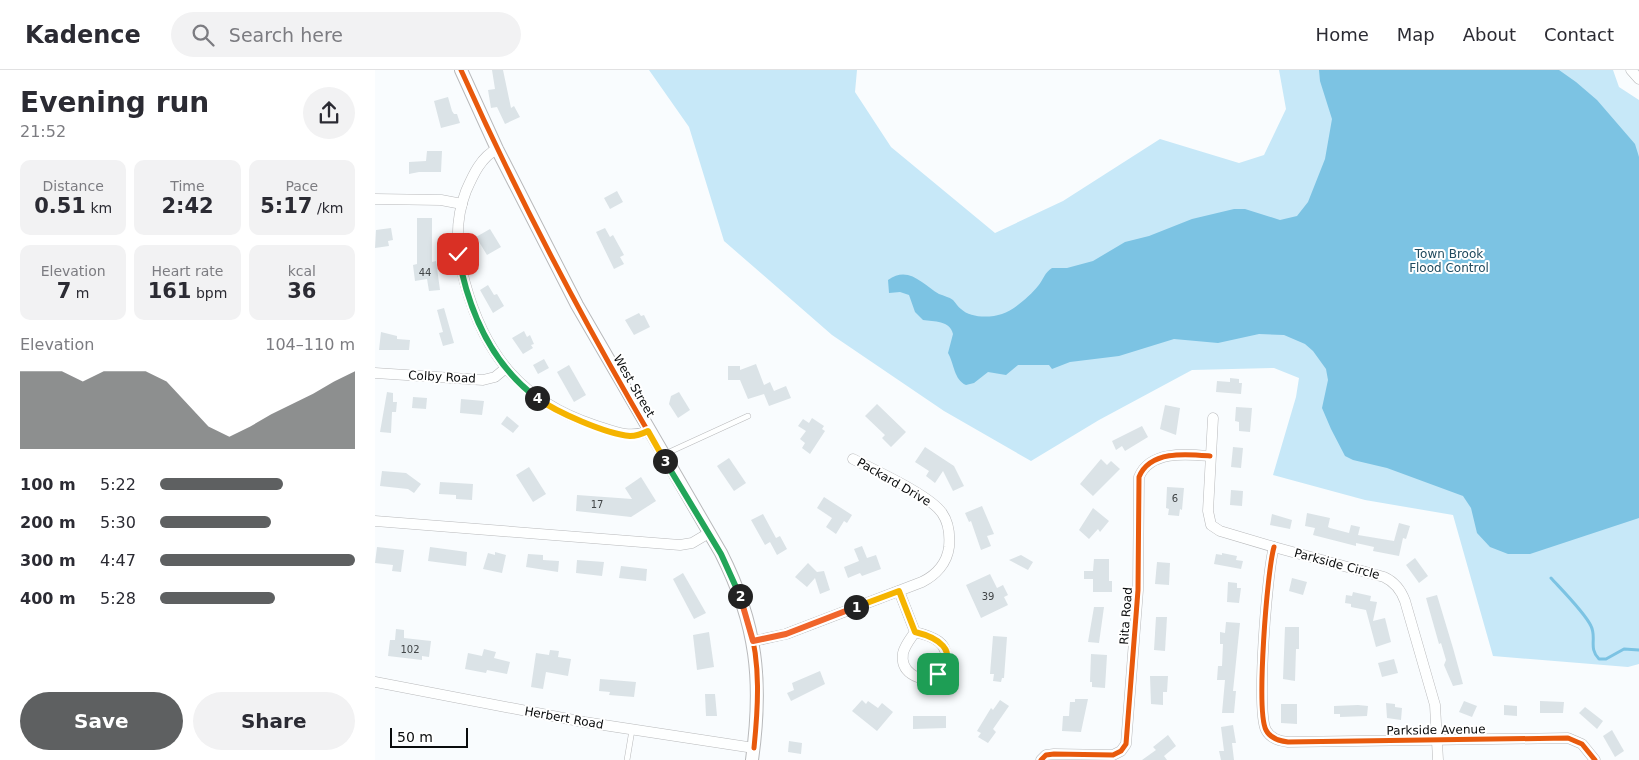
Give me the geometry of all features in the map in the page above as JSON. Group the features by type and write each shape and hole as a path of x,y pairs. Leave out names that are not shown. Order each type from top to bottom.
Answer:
{"street":[{"name":"West Street","path":"461,70 497,149 577,305 662,456 709,533 738,591 753,641 757,691 753,754"},
{"path":"1631,70 1639,79"},
{"path":"497,149 487,154 480,163 462,204 457,233 460,264 479,325 491,347 506,368 534,396 565,414 628,436 648,431"},
{"path":"375,199 441,200 462,204"},
{"name":"Colby Road","path":"375,373 483,380 495,377 506,368"},
{"path":"1210,456 1213,418"},
{"name":"Rita Road","path":"1041,760 1046,755 1054,754 1113,755 1121,751 1126,744 1138,590 1139,477 1149,465 1165,457 1185,455 1210,456"},
{"name":"Parkside Circle","path":"1210,456 1208,511 1211,525 1220,531 1378,575 1389,579 1397,587 1405,601 1435,705 1438,760"},
{"name":"Packard Drive","path":"753,641 786,634 899,591 927,580 941,568 948,550 947,525 942,513 932,503 853,459"},
{"path":"375,521 680,545 692,543 709,533"},
{"name":"Parkside Avenue","path":"1274,547 1269,569 1264,633 1263,721 1269,735 1278,740 1288,742 1568,738 1582,744 1595,760"},
{"path":"899,591 915,632"},
{"path":"915,632 937,639 945,649 945,665 934,677 917,678 908,671 904,664 903,651 915,632"},
{"name":"Herbert Road","path":"375,682 753,754"}],"lane":[{"path":"662,456 748,416"},
{"path":"627,760 632,730"}],"green space":[{"name":"Town Brook Flood Control","path":"649,70 857,70 855,92 891,147 995,233 1063,201 1160,139 1239,163 1264,155 1286,109 1279,70 1613,70 1619,87 1639,100 1639,664 1628,667 1493,656 1453,515 1365,500 1273,475 1296,397 1299,378 1274,368 1192,370 1099,420 1031,461 944,411 832,335 724,241 689,127"}],"water":[{"path":"1319,70 1559,70 1597,100 1635,144 1639,157 1639,518 1530,554 1508,554 1490,547 1477,533 1471,508 1463,496 1387,468 1353,460 1345,456 1322,408 1328,380 1326,369 1313,351 1305,344 1284,335 1259,334 1218,343 1174,339 1119,356 1070,362 1052,369 1049,365 1018,365 1006,375 988,372 974,383 966,385 959,379 948,353 953,334 949,326 941,322 923,320 915,312 909,295 900,292 889,293 888,280 896,276 909,275 939,294 951,299 965,312 986,317 997,315 1012,309 1026,298 1052,268 1067,268 1093,261 1125,242 1149,236 1192,219 1234,209 1245,209 1280,220 1297,216 1308,202 1325,159 1332,119 1320,81"}],"building":[{"path":"492,70 503,70 511,108 514,106 520,117 505,124 497,107 491,108 488,90 495,89"},
{"path":"448,97 452,111 454,114 457,114 460,123 441,128 434,101"},
{"path":"427,151 442,151 441,172 409,174 409,162 426,161"},
{"path":"617,191 623,202 610,209 604,198"},
{"path":"417,218 432,218 432,262 436,261 440,290 429,291 427,279 415,281 413,265 417,264"},
{"path":"391,228 393,240 388,241 389,246 375,248 376,230"},
{"path":"605,228 610,237 613,235 624,255 620,257 624,264 614,269 596,232"},
{"path":"490,229 501,247 487,255 476,237"},
{"path":"488,285 494,295 497,294 504,306 493,313 480,290"},
{"path":"444,308 454,343 443,346 439,333 443,332 437,310"},
{"path":"639,313 641,316 644,315 650,327 634,335 625,320"},
{"path":"524,331 527,337 530,335 534,344 531,345 533,348 523,354 512,338"},
{"path":"381,332 397,336 397,339 410,340 409,350 379,350"},
{"path":"544,359 549,368 538,374 533,365"},
{"path":"756,364 764,385 770,382 774,391 786,386 791,398 769,406 764,394 748,399 740,380 728,380 728,366 740,366 740,370"},
{"path":"569,365 586,395 574,402 557,372"},
{"path":"1230,378 1239,379 1239,383 1242,383 1241,394 1216,392 1217,381 1230,382"},
{"path":"387,392 393,393 393,402 397,402 396,412 392,412 391,433 380,432"},
{"path":"679,392 690,410 678,418 669,404 671,396"},
{"path":"413,397 427,398 426,409 412,408"},
{"path":"461,399 484,401 482,415 460,413"},
{"path":"877,404 906,432 891,447 882,438 885,435 865,416"},
{"path":"1165,405 1180,408 1176,435 1160,429"},
{"path":"1236,407 1252,408 1250,432 1239,431 1239,422 1235,421"},
{"path":"507,416 519,426 513,433 501,424"},
{"path":"812,418 824,426 822,429 825,431 810,454 802,448 805,443 800,439 806,431 798,426 803,419 809,423"},
{"path":"1142,426 1148,437 1125,451 1122,446 1116,450 1112,441"},
{"path":"925,447 954,466 964,486 953,491 943,471 935,483 926,476 929,471 915,462"},
{"path":"1233,447 1243,448 1241,468 1231,467"},
{"path":"729,458 746,483 734,491 717,466"},
{"path":"1101,459 1107,465 1111,461 1120,469 1093,496 1080,484"},
{"path":"529,467 546,494 533,502 516,475"},
{"path":"382,471 406,473 421,484 414,493 408,489 380,486"},
{"path":"641,477 656,501 631,517 576,511 577,495 632,499 625,488"},
{"path":"440,482 473,484 472,500 456,499 456,495 439,494"},
{"path":"1167,487 1184,488 1182,510 1180,509 1179,516 1168,515 1169,509 1166,508"},
{"path":"1231,490 1243,491 1242,506 1230,505"},
{"path":"824,497 852,515 847,523 844,521 836,534 826,527 832,518 817,508"},
{"path":"982,506 994,534 987,536 991,546 981,550 971,521 969,522 965,513"},
{"path":"1093,508 1109,521 1100,532 1098,529 1089,539 1079,530"},
{"path":"1307,513 1330,518 1328,527 1330,528 1349,533 1351,525 1360,527 1358,535 1394,541 1399,523 1410,526 1406,539 1403,538 1399,556 1373,551 1374,547 1356,543 1356,546 1313,535 1315,528 1305,526"},
{"path":"763,514 776,538 780,536 787,549 777,555 770,542 765,545 751,520"},
{"path":"1272,514 1292,520 1290,529 1270,525"},
{"path":"862,546 867,558 876,555 881,569 862,576 860,573 848,578 844,567 859,561 854,549"},
{"path":"377,547 404,550 401,572 392,571 393,565 375,563"},
{"path":"430,547 467,552 466,566 428,561"},
{"path":"495,552 506,555 502,573 483,569 488,553 495,555"},
{"path":"1222,553 1237,556 1236,560 1243,561 1241,569 1214,564 1216,554 1222,555"},
{"path":"528,554 543,555 543,560 559,561 558,572 526,567"},
{"path":"1021,555 1033,562 1028,570 1009,560"},
{"path":"1415,558 1428,576 1419,583 1406,565"},
{"path":"1094,559 1109,559 1109,581 1112,581 1112,592 1093,592 1093,579 1084,579 1084,571 1093,571"},
{"path":"577,560 604,562 602,576 576,573"},
{"path":"1157,562 1170,563 1169,585 1155,584"},
{"path":"808,563 817,572 824,571 830,590 820,594 815,578 807,587 795,577"},
{"path":"621,566 647,569 646,581 619,578"},
{"path":"683,573 706,613 694,619 673,579"},
{"path":"990,574 997,588 1003,585 1008,595 1004,597 1008,605 981,618 966,585"},
{"path":"1292,578 1307,582 1303,595 1289,591"},
{"path":"1228,582 1237,583 1237,588 1241,588 1239,603 1227,602"},
{"path":"1353,592 1371,596 1370,601 1377,602 1373,621 1385,618 1391,642 1376,647 1366,610 1351,607 1351,604 1345,603 1346,595 1352,596"},
{"path":"1437,595 1463,684 1453,686 1444,665 1446,660 1441,643 1439,644 1426,598"},
{"path":"1094,607 1104,607 1099,643 1088,642"},
{"path":"1156,617 1167,617 1165,651 1154,650"},
{"path":"1226,622 1240,623 1233,691 1236,691 1234,713 1222,713 1225,680 1217,680 1218,666 1222,666 1223,644 1220,644 1220,632 1225,633"},
{"path":"1285,627 1299,627 1299,649 1296,649 1295,681 1283,679"},
{"path":"396,629 404,630 404,638 431,641 429,657 422,656 422,660 388,656 390,640 395,640"},
{"path":"709,632 714,667 697,670 693,635"},
{"path":"993,636 1007,637 1004,678 1002,678 1001,682 993,681 994,674 990,674"},
{"path":"484,649 496,652 494,658 510,662 507,674 487,670 486,673 465,669 468,653 482,656"},
{"path":"550,650 559,651 558,657 571,659 568,676 546,672 543,689 531,687 536,653 549,655"},
{"path":"1091,654 1107,655 1105,688 1092,687 1092,682 1090,682"},
{"path":"1394,659 1398,673 1382,677 1378,663"},
{"path":"820,671 825,684 791,701 787,693 794,690 792,683"},
{"path":"1150,676 1168,676 1167,692 1163,692 1163,705 1151,704"},
{"path":"600,679 636,682 634,697 609,695 610,692 599,691"},
{"path":"705,694 715,694 717,716 706,716"},
{"path":"1075,699 1088,699 1081,732 1062,731 1063,716 1069,716 1070,702 1075,702"},
{"path":"862,700 866,704 868,701 878,708 882,703 893,712 877,731 852,711"},
{"path":"1000,700 1009,706 993,729 996,732 988,743 978,737 981,733 977,731 991,708 993,710"},
{"path":"1464,701 1477,706 1472,717 1459,712"},
{"path":"1540,701 1564,702 1563,713 1540,713"},
{"path":"1386,703 1395,704 1395,707 1402,708 1401,720 1387,718"},
{"path":"1281,704 1297,704 1297,724 1281,723"},
{"path":"1504,705 1517,706 1517,716 1504,715"},
{"path":"1334,706 1368,706 1367,716 1340,717 1340,714 1334,714"},
{"path":"1585,707 1603,721 1597,729 1579,713"},
{"path":"913,716 946,716 946,728 913,729"},
{"path":"1233,725 1236,743 1232,743 1234,760 1221,760 1219,751 1224,751 1221,727"},
{"path":"1612,730 1624,751 1615,757 1603,736"},
{"path":"1168,735 1176,746 1164,756 1167,760 1142,760 1156,750 1153,747"},
{"path":"789,741 802,743 801,754 788,752"}],"waterway":[{"path":"1551,578 1584,615 1591,626 1593,630 1593,647 1599,659 1606,659 1624,649 1639,650"}],"cycle path":[{"path":"461,70 500,155 563,280 729,571 743,606 753,639 757,670 757,717 754,748"},
{"path":"1041,760 1046,755 1054,754 1113,755 1121,751 1126,744 1138,590 1139,477 1144,468 1160,458 1180,455 1210,456"},
{"path":"1274,547 1268,583 1262,670 1263,718 1266,730 1272,737 1288,742 1568,738 1582,744 1595,760"}],"route":[{"path":"458,254 469,300 484,337 497,357 519,383 543,402 572,417 628,436 648,431 727,565 742,602 753,641 786,634 899,591 915,632 932,636 945,649 946,661 943,669 938,674"}]}
